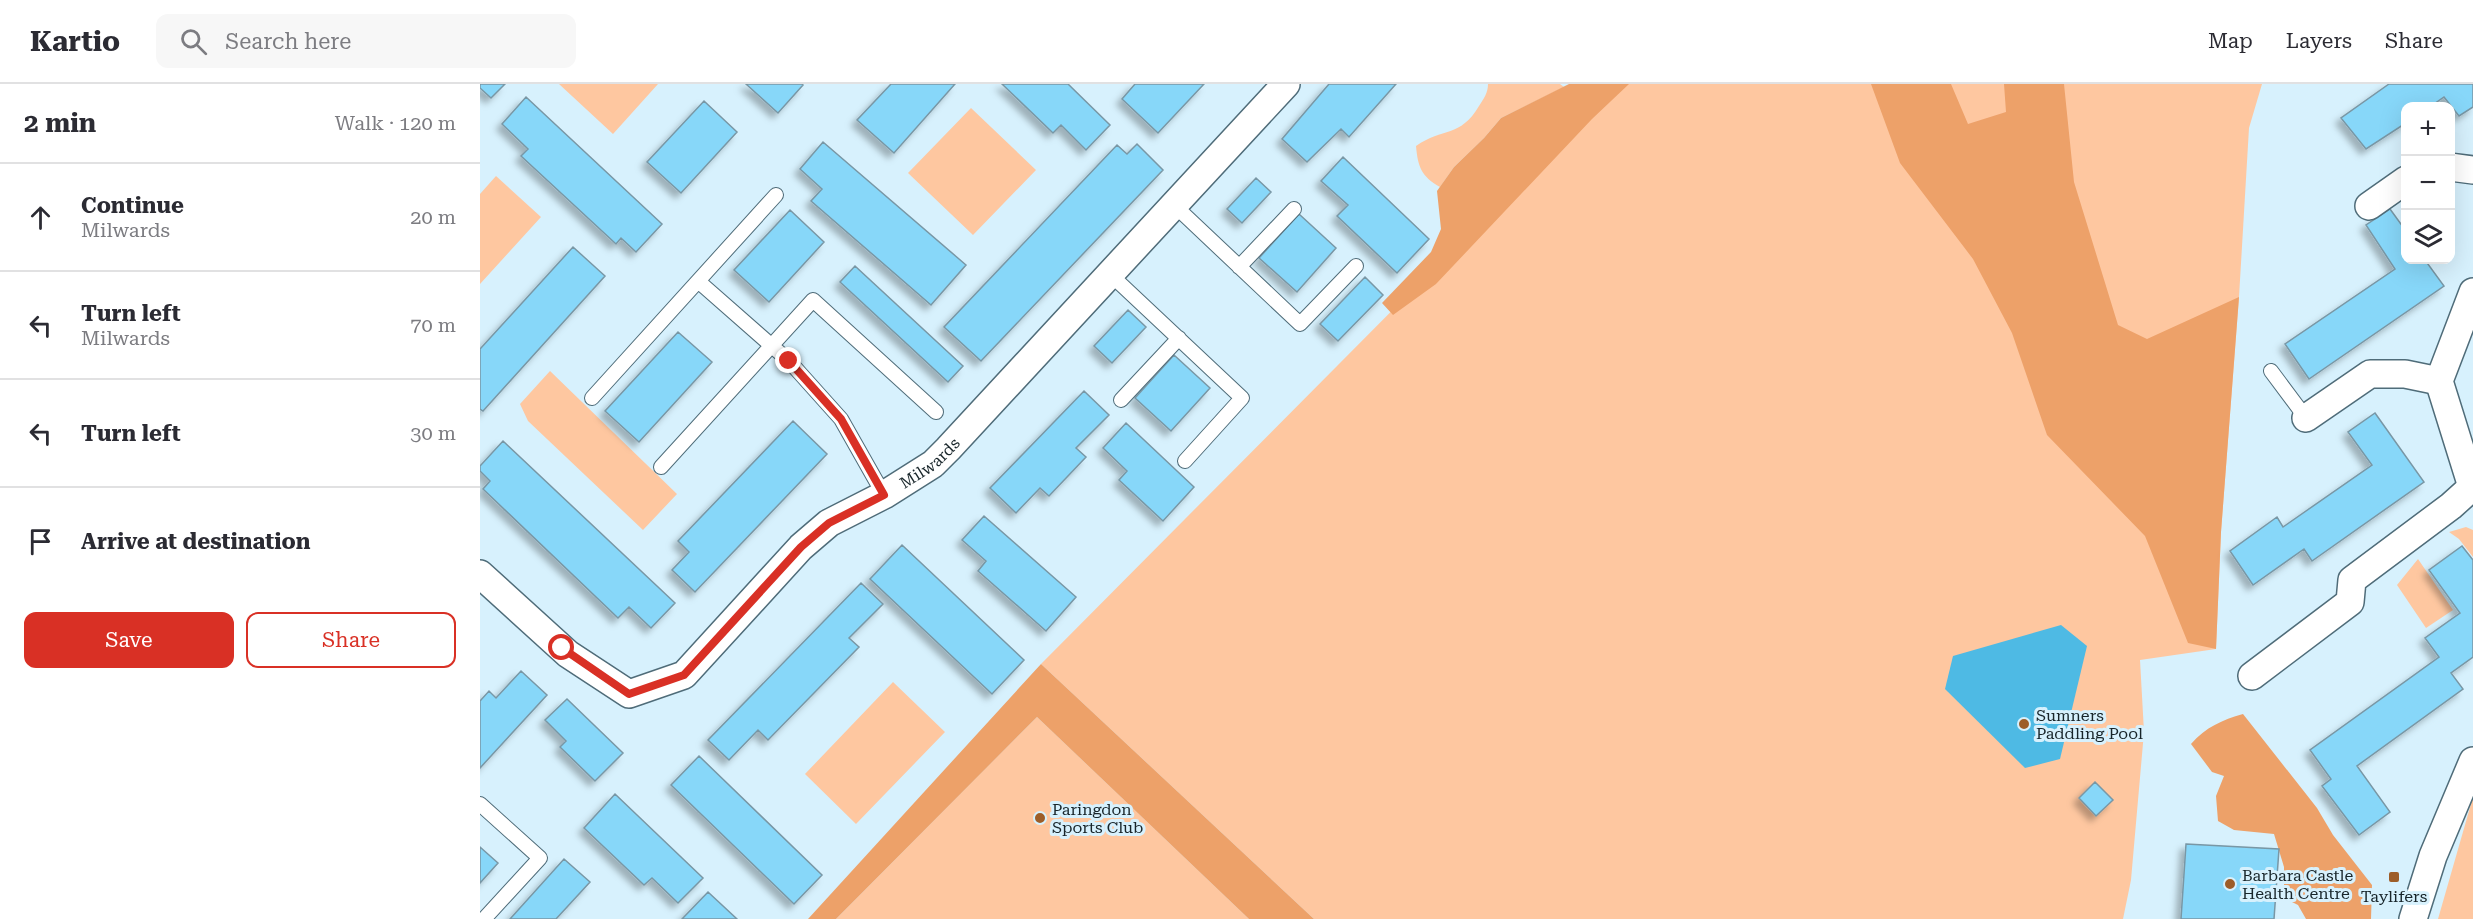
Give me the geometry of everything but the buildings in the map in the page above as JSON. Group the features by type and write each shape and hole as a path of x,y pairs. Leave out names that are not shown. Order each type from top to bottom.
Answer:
{"street":[{"name":"Milwards","path":"485,589 568,654 629,694 684,675 801,547 829,523 884,495 933,464 948,450 1286,84"},
{"path":"2455,168 2473,170"},
{"path":"2369,206 2401,184"},
{"path":"2252,676 2350,602 2352,580 2472,489 2439,381 2473,292"},
{"path":"2306,418 2370,374 2405,374 2439,381"},
{"path":"2413,919 2433,856 2473,761"}],"lane":[{"path":"592,398 776,195"},
{"path":"1173,206 1300,324 1356,266"},
{"path":"1239,267 1294,209"},
{"path":"1110,274 1242,398 1185,461"},
{"path":"698,281 789,361 841,419 884,495"},
{"path":"661,467 813,300 936,412"},
{"path":"1121,400 1179,338"},
{"path":"2271,371 2306,418"},
{"path":"480,804 540,858 484,919"}],"shaded area":[{"path":"559,84 658,84 613,134"},
{"path":"1488,84 1560,84 1564,87 1501,118 1454,167 1440,187 1422,170 1416,146 1465,123 1484,98"},
{"path":"1569,84 1629,84 1592,119 1436,284 1393,315 1382,303 1431,252 1441,229 1437,191 1454,167 1501,118"},
{"path":"1617,84 2262,84 2249,128 2221,532 2216,649 2140,660 2144,732 2131,880 2123,919 1314,919 1041,664"},
{"path":"1871,84 1951,84 1968,124 2006,112 2004,84 2064,84 2074,182 2118,325 2147,339 2239,297 2221,532 2216,649 2188,643 2145,536 2047,435 2012,333 1973,259 1900,163"},
{"path":"971,108 1036,170 973,235 908,173"},
{"path":"496,176 541,217 480,284 480,194"},
{"path":"550,371 677,494 643,530 528,421 520,404"},
{"path":"2466,527 2473,530 2473,557 2459,539 2449,532"},
{"path":"2418,559 2453,610 2426,628 2397,585"},
{"path":"1041,664 1314,919 1249,919 1037,717 836,919 808,919"},
{"path":"893,682 945,732 856,824 805,774"},
{"path":"2243,714 2317,808 2333,835 2372,885 2371,919 2306,919 2298,905 2284,898 2284,867 2274,834 2234,830 2218,821 2216,796 2224,776 2212,772 2191,744 2215,725"},
{"name":"Paringdon Sports Club","path":"1037,717 1249,919 836,919"},
{"path":"2473,797 2473,919 2438,919"}],"water":[{"name":"Sumners Paddling Pool","path":"2061,625 2087,646 2060,759 2025,768 1945,689 1953,656"}],"place":[{"name":"Sumners Paddling Pool","path":"2024,724"},
{"name":"Paringdon Sports Club","path":"1040,818"},
{"name":"Taylifers","path":"2394,877"},
{"name":"Barbara Castle Health Centre","path":"2230,884"}],"route":[{"path":"562,648 629,694 684,675 801,547 829,523 884,495 841,419 789,361"}]}
